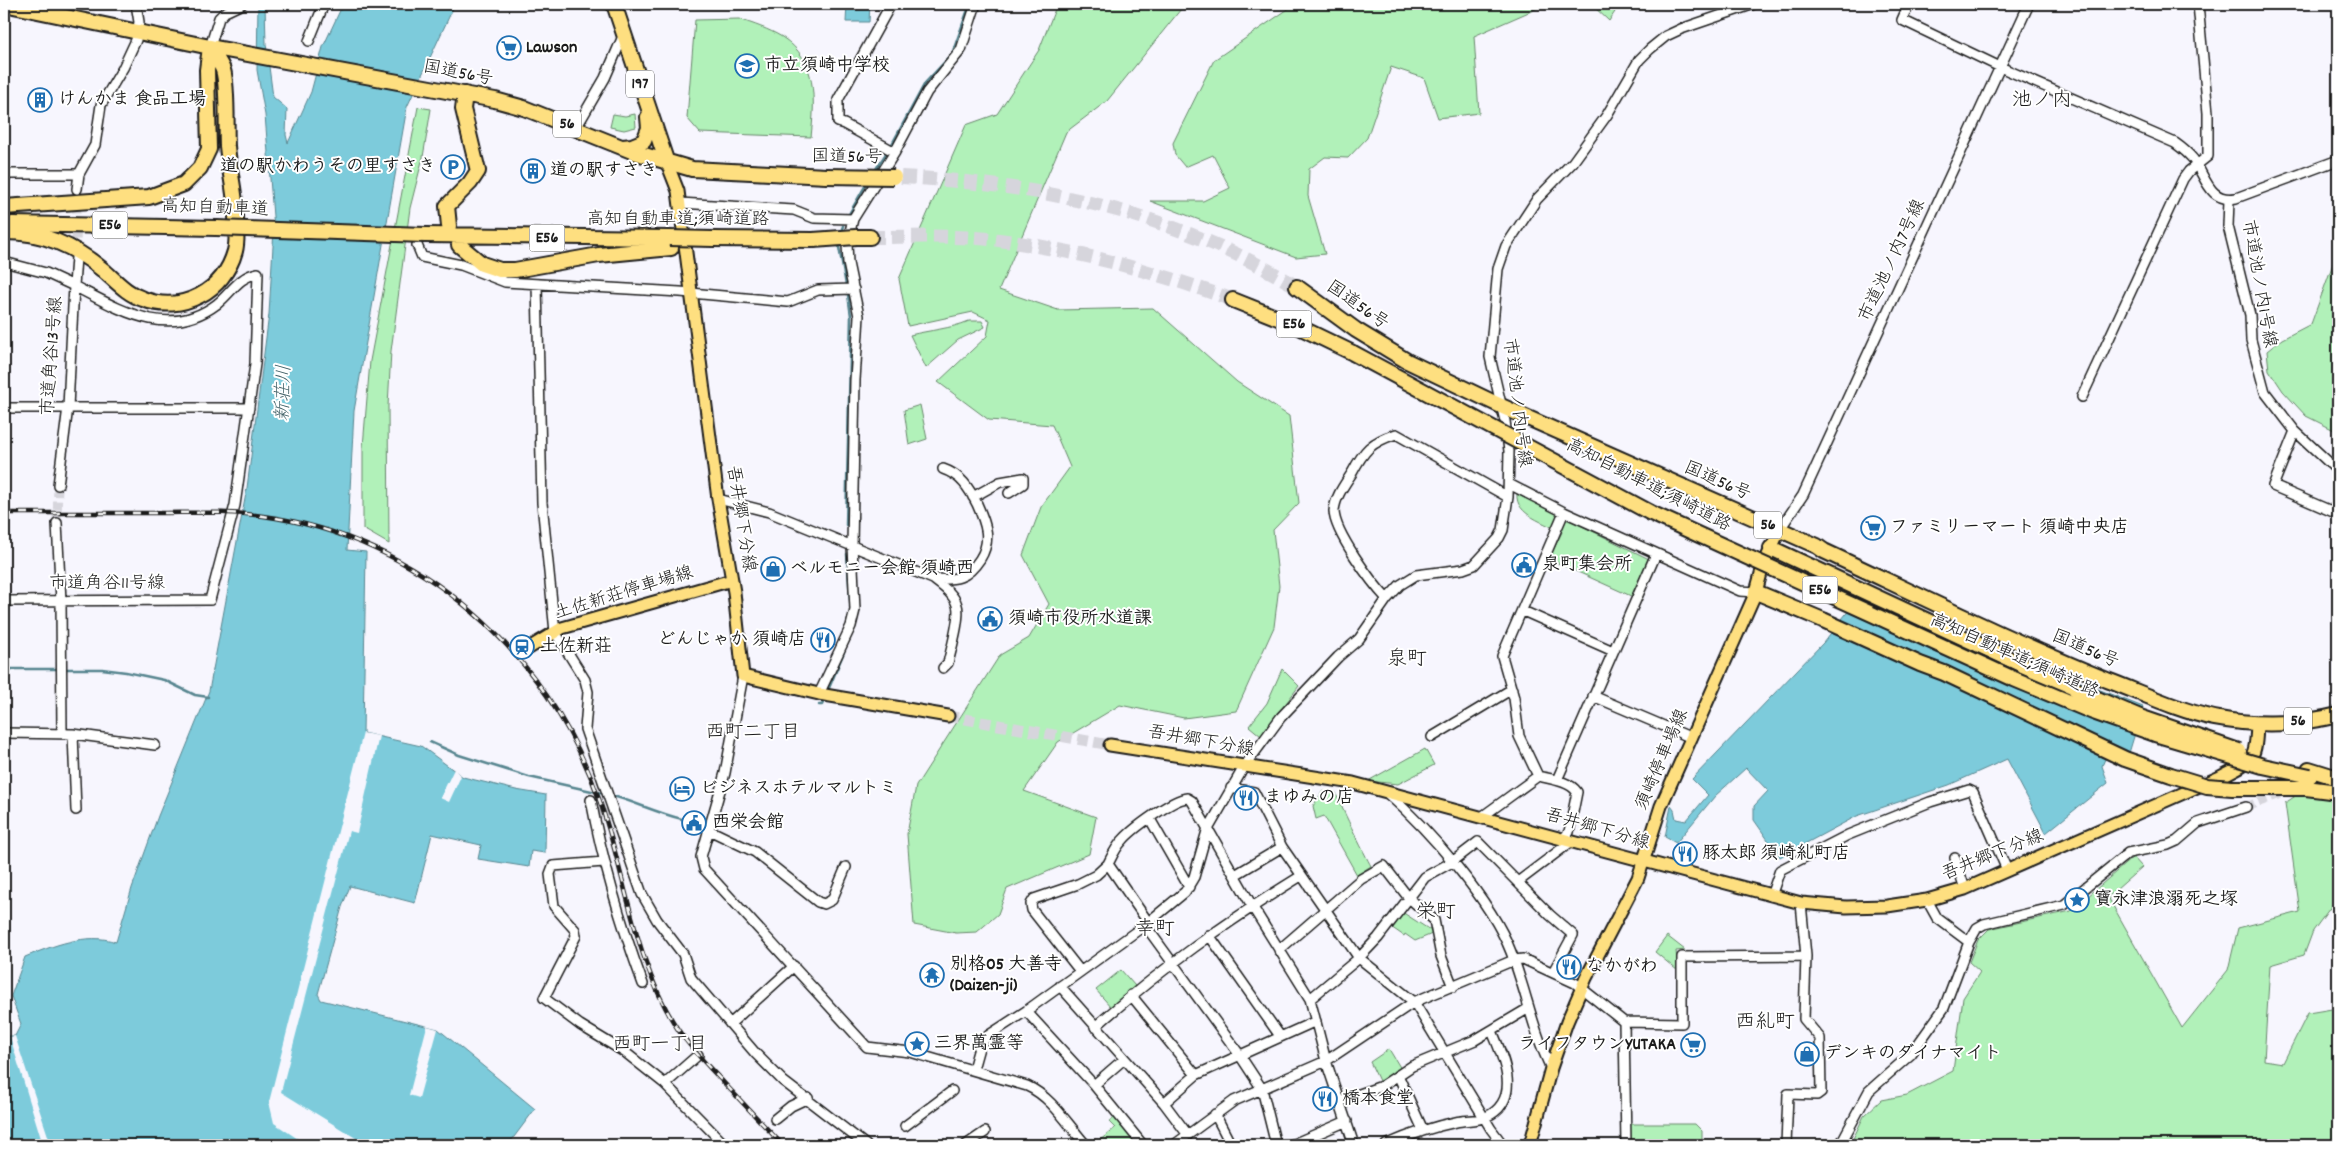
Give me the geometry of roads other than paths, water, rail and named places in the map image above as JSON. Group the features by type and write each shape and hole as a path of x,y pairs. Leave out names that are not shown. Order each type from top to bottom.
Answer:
{"highway":[{"name":"国道56号","path":"4,4 32,6 210,47 465,94 516,106 667,163 708,171 897,177"},
{"name":"197","path":"614,4 667,163"},
{"path":"4,207 149,197 184,184 200,168 209,149 207,70 210,47"},
{"path":"4,232 38,235 68,245 88,257 128,292 152,302 164,304 180,302 194,298 215,287 229,268 236,250 236,235 235,199 227,148 224,71 210,47"},
{"path":"449,226 447,206 470,183 478,170 462,109 465,94"},
{"path":"622,147 641,144 648,133 649,121 643,94"},
{"name":"高知自動車道","path":"4,224 216,228 421,240"},
{"name":"高知自動車道;須崎道路","path":"421,240 713,243 863,237"},
{"path":"460,245 482,264 500,270 515,270 670,243"},
{"name":"国道56号","path":"1297,287 1356,330 1407,361 1501,406 1780,530 2074,666 2187,711 2214,718 2257,723 2291,722 2338,715"},
{"name":"高知自動車道;須崎道路","path":"1233,300 1293,324 1353,353 1651,513 2014,678 2093,712 2155,734 2308,778 2338,780"},
{"path":"1771,548 2140,717 2248,754 2338,792"},
{"path":"1756,592 1920,664 1944,672 2125,759 2171,775 2207,786 2232,788 2308,778"}],"main road":[{"name":"吾井郷下分線","path":"667,163 680,203 690,293 718,499 732,580 743,676"},
{"name":"須崎停車場線","path":"1530,1145 1550,1068 1582,988 1645,861 1661,806 1741,622 1756,592 1762,566 1780,530"},
{"name":"土佐新荘停車場線","path":"529,648 555,632 571,626 732,580"},
{"path":"743,676 819,694 948,716"},
{"name":"吾井郷下分線","path":"1110,744 1353,783 1387,794 1482,816 1771,896 1801,903 1868,907 1927,900 1965,890 2220,778 2248,762 2256,748 2257,723"}],"street":[{"path":"77,189 79,174 95,145 101,105 123,68 138,31 136,4"},
{"path":"210,47 219,18 242,4"},
{"path":"309,42 324,4"},
{"path":"891,4 838,100 838,122 895,152"},
{"path":"819,694 854,618 855,605 852,546 855,380 859,338 858,316 848,263 847,244 853,219 895,152 926,92 961,50 976,4"},
{"name":"市道池ノ内1号線","path":"1909,4 1902,20 2000,67 2165,138 2182,148 2197,165 2211,192 2217,197 2228,200 2228,226 2250,315 2250,332 2265,392 2271,403 2295,431 2338,471"},
{"name":"市道池ノ内7号線","path":"1780,530 1803,496 2029,4"},
{"path":"2082,397 2183,179 2208,156 2208,113 2198,4"},
{"name":"市道池ノ内1号線","path":"1189,887 1207,831 1230,788 1281,717 1338,657 1359,639 1387,599 1400,585 1416,575 1463,570 1479,562 1503,530 1509,484 1509,451 1490,357 1490,332 1498,268 1510,237 1537,199 1573,162 1607,115 1639,60 1650,49 1666,36 1680,29 1750,5"},
{"path":"576,128 605,78 624,33"},
{"path":"2228,200 2338,160"},
{"path":"4,174 79,174"},
{"path":"680,203 794,210 814,218 853,219"},
{"path":"421,240 422,257 461,265 505,282 690,293 788,302 818,290 854,289"},
{"path":"4,262 46,273 74,286 76,257"},
{"name":"市道角谷13号線","path":"58,485 68,407 74,286 138,317 176,320 209,310 223,299 240,280 258,273 256,347 249,408"},
{"path":"537,284 542,503 555,632 585,680 588,692 585,729 612,802 604,814 604,862 625,939 642,984"},
{"path":"4,408 249,408"},
{"name":"市道角谷11号線","path":"4,602 210,600 235,505 249,408"},
{"path":"2295,431 2273,486 2338,514"},
{"path":"1387,599 1366,574 1338,527 1335,518 1334,510 1338,497 1364,450 1372,444 1396,434 1508,497"},
{"path":"933,579 952,579 969,573 988,544 987,530 973,497 958,475 943,469"},
{"path":"973,497 1000,482 1023,478 1023,484 1009,493"},
{"path":"1509,484 1564,512 1740,591 1756,592"},
{"path":"718,499 769,512 933,579 946,588 957,605 948,663 943,668"},
{"path":"1538,776 1520,736 1512,689 1502,656 1564,512"},
{"path":"57,523 61,601 62,732"},
{"path":"1557,780 1656,554"},
{"path":"1523,611 1613,651"},
{"path":"743,676 725,774 707,829 701,857 704,869 867,1047 910,1052 973,1069 1037,1090 1086,1145"},
{"path":"1432,737 1512,689"},
{"path":"1593,696 1692,738"},
{"path":"4,733 62,732 155,746"},
{"path":"73,734 76,810"},
{"path":"1482,816 1538,776 1557,780 1574,788 1577,797 1568,840 1519,881"},
{"path":"1230,788 1254,792 1282,847 1301,876 1359,958 1414,1002 1443,1053 1503,1145"},
{"path":"1771,896 1780,870 1848,835 1930,802 1969,790 1973,792 2007,870"},
{"path":"1387,794 1411,815 1452,862 1500,928 1514,960 1550,1068"},
{"path":"1080,971 1032,910 1031,904 1034,899 1078,884 1096,875 1108,864 1121,842 1150,819 1174,803 1187,798 1192,801 1207,831 1310,999 1326,1061 1354,1145"},
{"path":"591,800 604,814 642,894 657,920 683,954 691,978 730,1024 783,1080 866,1145"},
{"path":"1840,1145 1869,1090 1911,1054 1944,1008 1969,942 1977,928 1984,924 2064,905 2128,853 2168,845 2176,841 2198,823 2246,807"},
{"path":"973,1069 980,1044 989,1035 1026,1011 1147,924 1189,887 1150,819"},
{"path":"707,829 755,852 818,902 824,904 832,900 846,867"},
{"path":"1310,999 1359,958 1378,938 1425,877 1452,862 1478,842 1499,865 1519,881 1550,915 1573,935 1553,972"},
{"path":"1235,875 1282,847"},
{"path":"1955,858 1965,890"},
{"path":"604,862 553,866 550,874 554,906 576,930 576,936 544,998 580,1025 626,1053 665,1084 725,1145"},
{"path":"1108,864 1171,962 1239,1054 1262,1089 1276,1145"},
{"path":"1279,950 1361,879 1384,866 1408,898 1434,920 1441,956 1453,987"},
{"path":"1095,1027 1171,962 1252,906 1301,876"},
{"path":"1927,900 1937,918 1969,942"},
{"path":"1786,1145 1788,1094 1817,1095 1821,1092 1820,1038 1804,1019 1806,956 1801,903"},
{"path":"1209,935 1280,1036"},
{"path":"1174,1145 1234,1101 1326,1061 1414,1002 1514,960 1523,959 1553,972 1582,988 1624,1022 1682,1023 1682,957 1806,956"},
{"path":"730,1024 794,966"},
{"path":"1060,986 1164,1103 1188,1134"},
{"path":"1131,995 1196,1075"},
{"path":"1340,1101 1382,1086 1426,1059 1492,1031 1529,1008"},
{"path":"1026,1011 1094,1085 1143,1145"},
{"path":"1164,1103 1196,1075 1239,1054 1316,1021"},
{"path":"1624,1022 1626,1145"},
{"path":"1386,1145 1423,1130 1458,1121 1485,1117 1493,1112 1502,1101 1508,1083 1505,1062 1492,1031"},
{"path":"665,1084 698,1055"},
{"path":"1094,1085 1124,1060"},
{"path":"1398,1075 1423,1130"},
{"path":"905,1126 952,1091"},
{"path":"775,1119 791,1106 808,1098"},
{"path":"1215,1114 1231,1145"},
{"path":"1291,1145 1347,1121"},
{"path":"966,1145 985,1132"}],"water":[{"name":"新荘川","path":"258,4 265,4 266,44 273,97 287,109 286,135 288,143 311,92 323,47 343,4 455,4 407,107 354,411 347,550 366,552 363,733 421,746 463,777 546,795 545,853 531,851 529,867 478,859 481,845 432,834 415,903 350,886 342,907 318,994 321,1000 438,1029 535,1109 508,1145 4,1145 4,1036 15,1036 21,1024 11,996 25,957 58,945 82,939 105,939 116,942 132,888 158,816 209,691 247,488 269,314 274,229 265,115 257,70"},
{"path":"847,4 870,4 869,22 846,22"},
{"path":"1861,595 2143,707 2129,753 2105,759 2102,766 2108,783 2046,833 2007,759 1949,785 1857,816 1780,857 1754,820 1754,806 1768,791 1746,768 1715,796 1676,843 1665,837 1671,806 1676,819 1686,821 1708,795 1692,779 1823,643"}],"waterway":[{"path":"892,144 925,83 952,54 970,4"},
{"path":"874,172 887,152"},
{"path":"849,214 868,181"},
{"path":"840,234 843,226"},
{"path":"838,242 846,285"},
{"path":"846,525 851,316 848,295"},
{"path":"847,554 850,600"},
{"path":"829,688 844,652"},
{"path":"4,669 102,669 126,672 164,680 195,695 208,697"},
{"path":"819,705 822,705 824,701"},
{"path":"430,742 459,755 529,777 605,794"},
{"path":"610,795 682,819"}],"tunnel":[{"path":"901,177 1005,187 1056,195 1106,207 1155,222 1203,240 1251,261 1297,287"},
{"path":"76,253 77,189"},
{"path":"870,237 967,237 999,240 1059,250 1089,256 1176,280 1233,300"},
{"path":"57,523 58,485"},
{"path":"948,716 1110,745"},
{"path":"2302,786 2330,775"},
{"path":"2246,807 2288,791"},
{"path":"599,814 609,813"}],"railway":[{"path":"4,513 237,513 263,516 320,528 374,548 424,576 470,610 511,650 547,696 576,745 599,799 650,974 677,1028 699,1057 783,1145"}],"place":[{"name":"Lawson","path":"509,48"},
{"name":"市立須崎中学校","path":"747,66"},
{"name":"けんかま 食品工場","path":"40,100"},
{"name":"道の駅かわうその里すさき","path":"453,167"},
{"name":"道の駅すさき","path":"533,171"},
{"name":"ファミリーマート 須崎中央店","path":"1873,528"},
{"name":"泉町集会所","path":"1524,565"},
{"name":"ベルモニー会館 須崎西","path":"773,569"},
{"name":"須崎市役所水道課","path":"990,619"},
{"name":"どんじゃか 須崎店","path":"823,640"},
{"name":"土佐新荘","path":"522,647"},
{"name":"ビジネスホテルマルトミ","path":"682,789"},
{"name":"まゆみの店","path":"1246,798"},
{"name":"西栄会館","path":"694,823"},
{"name":"豚太郎 須崎糺町店","path":"1685,854"},
{"name":"寶永津浪溺死之塚","path":"2077,900"},
{"name":"なかがわ","path":"1569,967"},
{"name":"別格05 大善寺 (Daizen-ji)","path":"932,975"},
{"name":"三界萬霊等","path":"917,1044"},
{"name":"ライフタウンYUTAKA","path":"1693,1045"},
{"name":"デンキのダイナマイト","path":"1807,1054"},
{"name":"橋本食堂","path":"1325,1099"}],"district":[{"name":"池ノ内","path":"2042,101"},
{"name":"泉町","path":"1407,660"},
{"name":"西町二丁目","path":"753,733"},
{"name":"栄町","path":"1436,913"},
{"name":"幸町","path":"1155,930"},
{"name":"西糺町","path":"1765,1023"},
{"name":"西町一丁目","path":"660,1045"}]}
